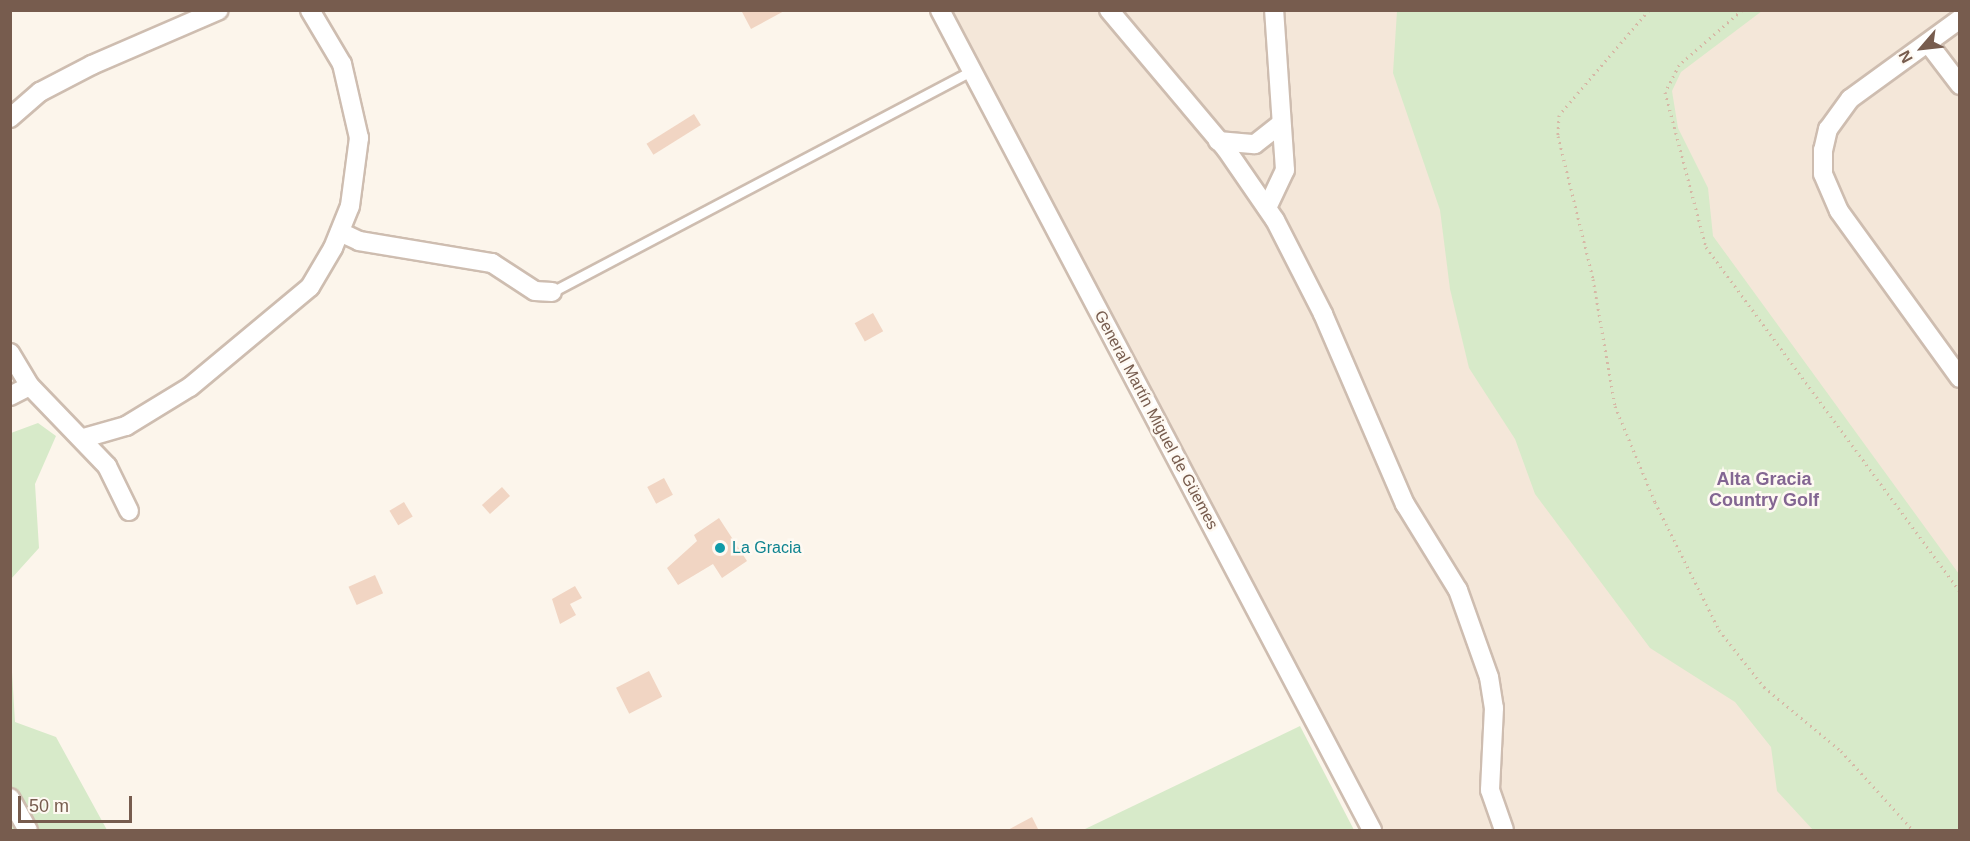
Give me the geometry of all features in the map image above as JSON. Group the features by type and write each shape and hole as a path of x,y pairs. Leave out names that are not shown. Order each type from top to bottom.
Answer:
{"street":[{"path":"10,118 40,92 92,64 219,10"},
{"path":"84,438 126,426 162,406 262,330 310,287 340,232 350,206 359,138 342,64 310,10"},
{"name":"General Martín Miguel de Güemes","path":"940,10 1372,831"},
{"path":"1109,10 1218,141 1267,208 1323,314 1405,504 1470,617 1489,677 1494,708 1490,790 1504,831"},
{"path":"1267,208 1285,170 1274,10"},
{"path":"1959,19 1838,111 1828,129 1823,174 1839,211 1959,378"},
{"path":"1928,43 1959,85"},
{"path":"1218,141 1255,144 1281,124"},
{"path":"340,232 359,241 492,263 536,291 552,292"},
{"path":"10,353 30,386 84,438 112,476 129,511"},
{"path":"10,396 30,386"},
{"path":"10,798 28,831"}],"lane":[{"path":"552,292 972,71"}],"path":[{"path":"1649,10 1559,115 1558,136 1593,279 1615,406 1655,502 1719,630 1764,687 1841,751 1913,831"},
{"path":"1742,10 1679,65 1665,92 1706,247 1959,592"}],"shaded area":[{"path":"937,11 1959,11 1959,830 1362,830"}],"green space":[{"path":"1397,11 1762,11 1681,72 1672,91 1678,128 1708,188 1713,236 1959,574 1959,830 1813,830 1777,791 1771,747 1735,702 1650,648 1535,494 1515,439 1469,368 1450,289 1440,210 1393,73"},
{"path":"38,423 56,436 35,484 39,548 11,579 11,433"},
{"path":"10,639 15,722 56,737 107,830 11,830"},
{"path":"1300,726 1354,830 1083,830"}],"building":[{"path":"741,10 786,10 751,29"},
{"path":"694,114 701,125 653,155 647,144"},
{"path":"873,313 883,331 865,342 855,323"},
{"path":"664,478 673,495 656,504 647,487"},
{"path":"502,487 510,496 490,514 482,505"},
{"path":"404,502 413,517 398,525 389,511"},
{"name":"La Gracia","path":"719,518 747,561 722,578 713,564 678,585 667,568 697,541 694,535"},
{"path":"375,575 383,593 357,605 349,587"},
{"path":"575,586 582,598 570,604 576,615 560,624 552,599"},
{"path":"649,671 662,697 629,714 616,688"},
{"path":"1032,817 1039,831 1006,831"}],"place":[{"name":"La Gracia","path":"720,548"}],"district":[{"name":"Alta Gracia Country Golf","path":"1764,490"}]}
